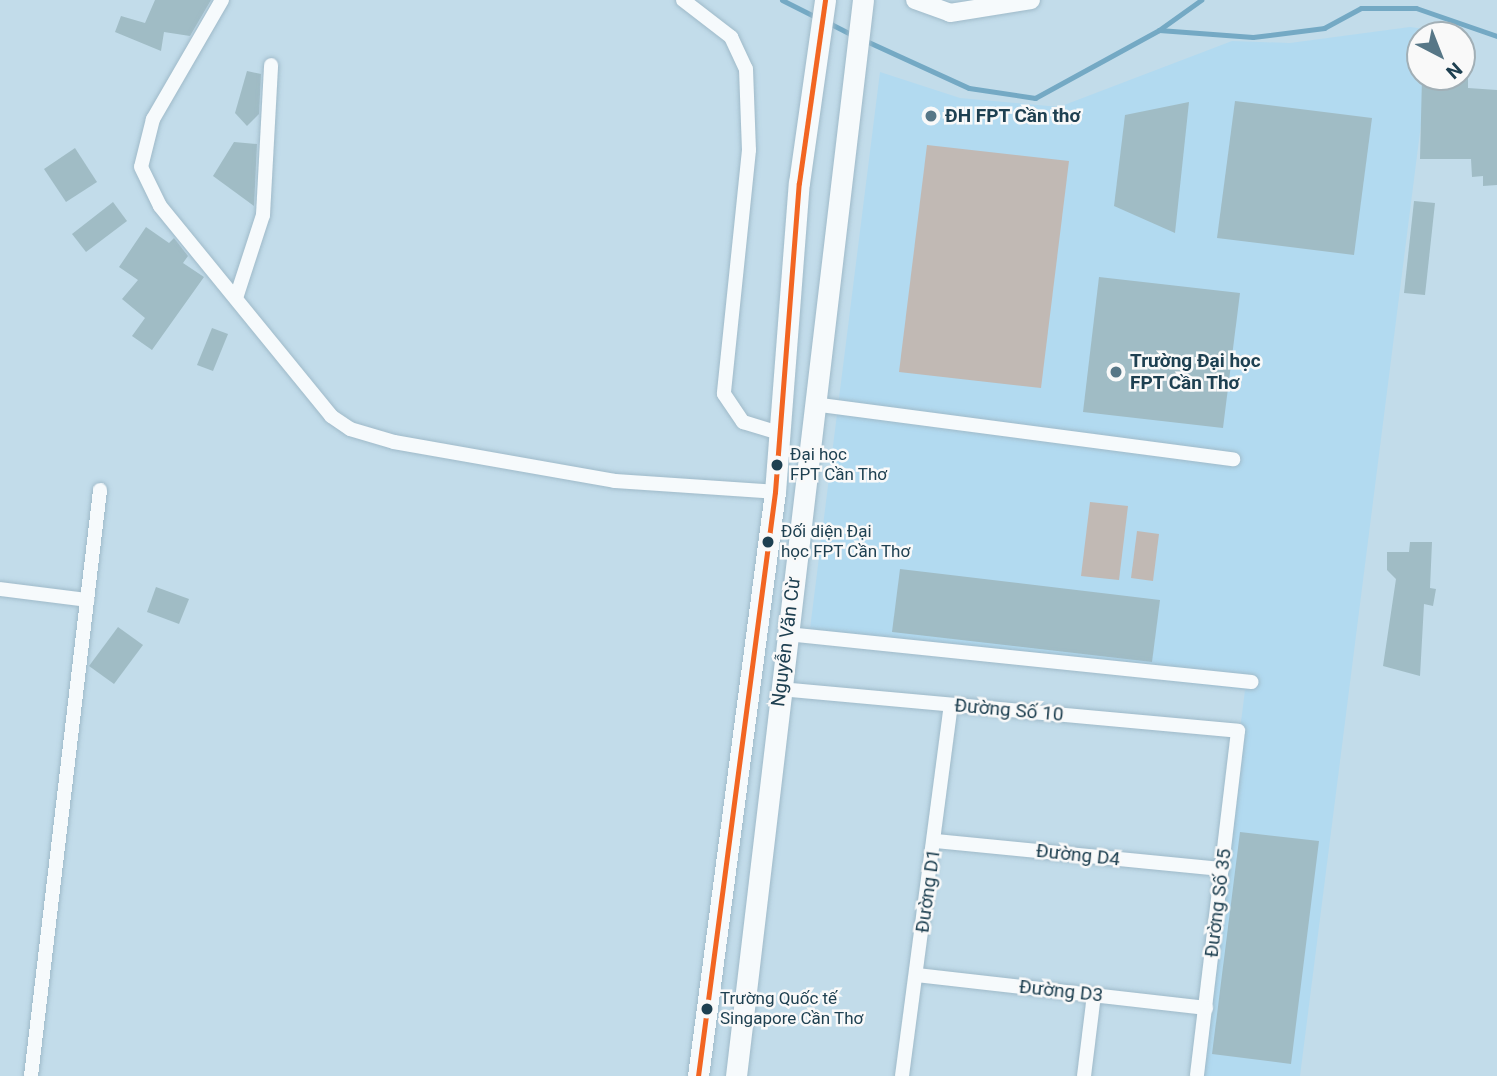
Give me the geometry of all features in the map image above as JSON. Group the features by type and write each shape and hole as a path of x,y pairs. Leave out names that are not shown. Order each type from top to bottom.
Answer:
{"main road":[{"name":"Nguyễn Văn Cừ","path":"698,1076 775,492 799,183 825,0"},
{"name":"Nguyễn Văn Cừ","path":"736,1076 835,214 863,0"},
{"path":"750,685 780,689"}],"street":[{"path":"222,0 153,119 141,167 149,192 237,295 331,416 366,435 615,481 775,492"},
{"path":"683,0 731,37 746,69 749,150 724,394 743,422 780,433"},
{"path":"915,0 950,13 987,4 1031,0"},
{"path":"237,295 263,215 271,65"},
{"path":"813,404 1233,459"},
{"path":"31,1076 100,490"},
{"path":"0,589 87,600"},
{"path":"786,634 1252,682"},
{"name":"Đường Số 10","path":"780,689 1238,731"},
{"name":"Đường D1","path":"902,1076 951,705"},
{"name":"Đường Số 35","path":"1197,1076 1238,731"},
{"name":"Đường D4","path":"935,841 1222,869"},
{"name":"Đường D3","path":"916,975 1206,1008"},
{"path":"1084,1076 1094,995"}],"shaded area":[{"name":"Trường Đại học FPT Cần Thơ","path":"1406,28 1406,91 1425,91 1300,1076 1197,1076 1245,690 809,637 880,72 960,98 1059,107 1232,41 1290,43"},
{"path":"927,145 1069,161 1041,388 899,372"},
{"path":"1090,502 1128,506 1119,580 1081,576"},
{"path":"1137,531 1159,534 1153,581 1131,578"}],"building":[{"path":"155,0 211,0 190,36 164,32 161,51 115,32 121,16 145,23"},
{"path":"247,71 261,74 259,114 247,126 235,113"},
{"path":"1497,90 1497,185 1483,186 1483,176 1472,177 1471,159 1420,159 1422,91"},
{"path":"1235,101 1372,118 1354,255 1217,238"},
{"path":"1189,102 1175,233 1114,206 1125,115"},
{"path":"234,142 257,144 254,206 213,176"},
{"path":"75,148 97,182 66,202 44,169"},
{"path":"1414,201 1435,203 1425,295 1404,293"},
{"path":"113,202 127,221 86,252 72,234"},
{"path":"146,227 169,243 174,238 188,256 183,263 204,277 152,350 132,336 145,318 122,299 138,280 119,267"},
{"path":"1099,277 1240,293 1223,428 1083,412"},
{"path":"212,328 228,334 213,371 197,365"},
{"path":"1410,542 1432,542 1430,588 1436,589 1433,606 1424,604 1420,676 1383,666 1396,579 1387,570 1387,552 1409,552"},
{"path":"900,569 1160,600 1152,662 892,632"},
{"path":"156,587 189,599 179,624 147,612"},
{"path":"118,627 143,645 114,684 89,666"},
{"path":"1240,832 1319,841 1291,1064 1212,1054"}],"waterway":[{"path":"782,0 818,18"},
{"path":"1159,30 1201,0"},
{"path":"864,40 969,88 1035,98 1159,30 1253,37 1324,28 1361,8 1416,8 1497,36"},
{"path":"827,22 852,35"}],"transit line":[{"path":"698,1076 775,492 799,183 825,0"}],"place":[{"name":"ĐH FPT Cần thơ","path":"931,116"},
{"name":"Trường Đại học FPT Cần Thơ","path":"1116,372"},
{"name":"Đại học FPT Cần Thơ","path":"777,465"},
{"name":"Đối diện Đại học FPT Cần Thơ","path":"768,542"},
{"name":"Trường Quốc tế Singapore Cần Thơ","path":"707,1009"}]}
